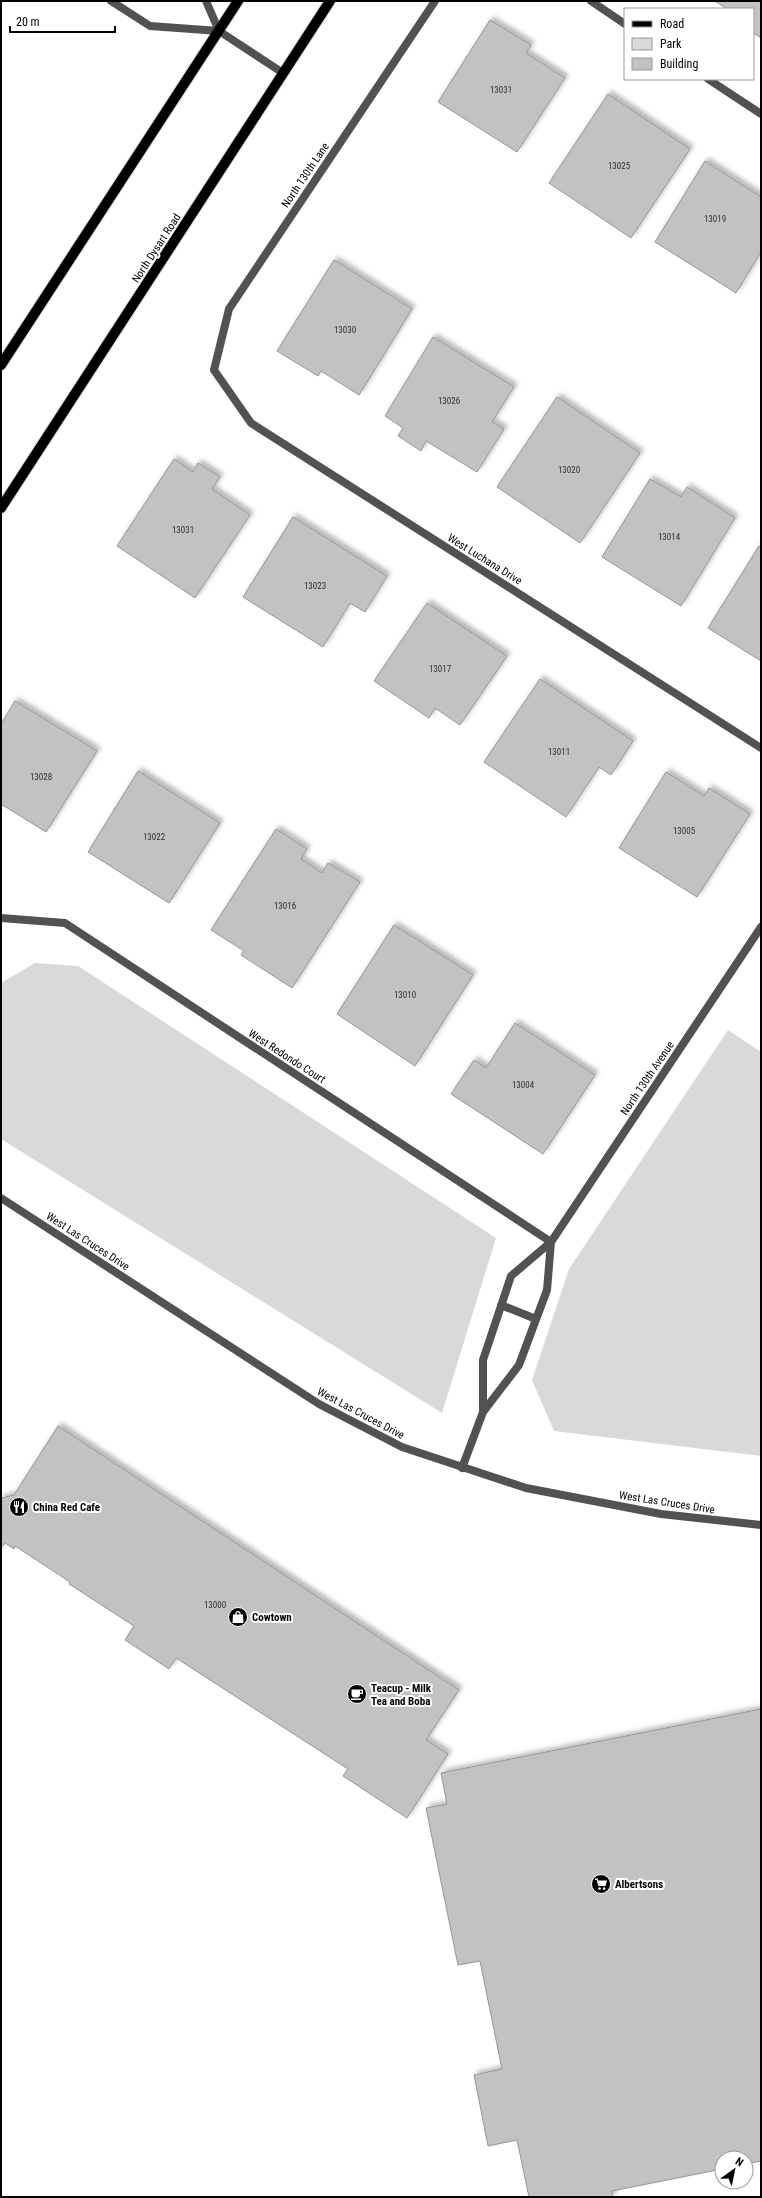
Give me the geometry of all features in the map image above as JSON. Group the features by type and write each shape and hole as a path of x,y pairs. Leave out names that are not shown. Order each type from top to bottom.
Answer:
{"main road":[{"path":"1,365 238,1"},
{"name":"North Dysart Road","path":"1,508 330,1"}],"street":[{"path":"111,1 150,26 219,30 284,73"},
{"path":"206,1 219,30"},
{"name":"North 130th Lane","path":"214,370 229,309 435,1"},
{"path":"591,1 624,23"},
{"path":"710,80 761,114"},
{"name":"West Luchana Drive","path":"214,370 251,423 761,748"},
{"name":"West Redondo Court","path":"1,918 65,924 551,1242"},
{"name":"North 130th Avenue","path":"483,1412 483,1360 512,1276 551,1242 761,927"},
{"name":"West Las Cruces Drive","path":"1,1198 319,1404 402,1447 526,1488 661,1514 761,1525"},
{"name":"North 130th Avenue","path":"462,1468 483,1412 519,1365 547,1290 551,1242"},
{"path":"501,1305 536,1318"}],"green space":[{"path":"35,963 78,966 496,1238 442,1413 1,1139 1,983"},
{"path":"728,1030 761,1052 761,1456 554,1431 532,1380 569,1269"}],"building":[{"path":"715,1 761,1 761,38 754,34 754,8 726,8"},
{"path":"490,20 531,45 526,53 565,78 517,152 438,102"},
{"path":"608,94 690,149 631,238 549,183"},
{"path":"705,161 761,197 761,252 736,293 655,242"},
{"path":"334,260 412,309 359,395 321,371 318,376 277,351"},
{"path":"433,337 514,387 492,422 504,429 477,472 426,441 421,451 398,436 403,428 385,416"},
{"path":"557,397 640,453 580,543 497,487"},
{"path":"174,459 193,472 198,463 220,477 212,489 250,515 195,598 117,546"},
{"path":"650,479 681,497 687,487 735,518 681,606 602,557"},
{"path":"293,517 387,576 365,612 350,603 323,647 243,597"},
{"path":"759,546 761,548 761,661 708,628"},
{"path":"427,603 507,656 460,725 435,708 429,718 374,681"},
{"path":"540,679 633,741 611,775 599,767 566,817 484,762"},
{"path":"15,701 97,751 46,832 1,804 1,724"},
{"path":"138,771 220,823 169,903 88,852"},
{"path":"666,772 704,796 709,788 750,814 697,897 619,848"},
{"path":"276,829 307,849 301,859 322,873 328,863 360,882 292,988 241,955 244,951 211,930"},
{"path":"394,925 473,975 415,1066 337,1014"},
{"path":"515,1023 595,1075 543,1154 451,1094 474,1060 486,1068"},
{"path":"58,1426 459,1690 426,1740 448,1754 407,1818 343,1776 348,1769 176,1658 169,1669 125,1640 134,1626 69,1584 70,1582 15,1546 14,1549 5,1543 1,1549 1,1498 14,1495"},
{"name":"Albertsons","path":"761,1709 761,2161 754,2162 754,2150 714,2150 714,2171 612,2191 613,2197 529,2197 517,2140 488,2146 474,2075 502,2069 480,1961 458,1965 426,1808 447,1804 441,1773"}],"place":[{"name":"China Red Cafe","path":"19,1507"},
{"name":"Cowtown","path":"238,1617"},
{"name":"Teacup - Milk Tea and Boba","path":"357,1694"},
{"name":"Albertsons","path":"601,1884"}]}
